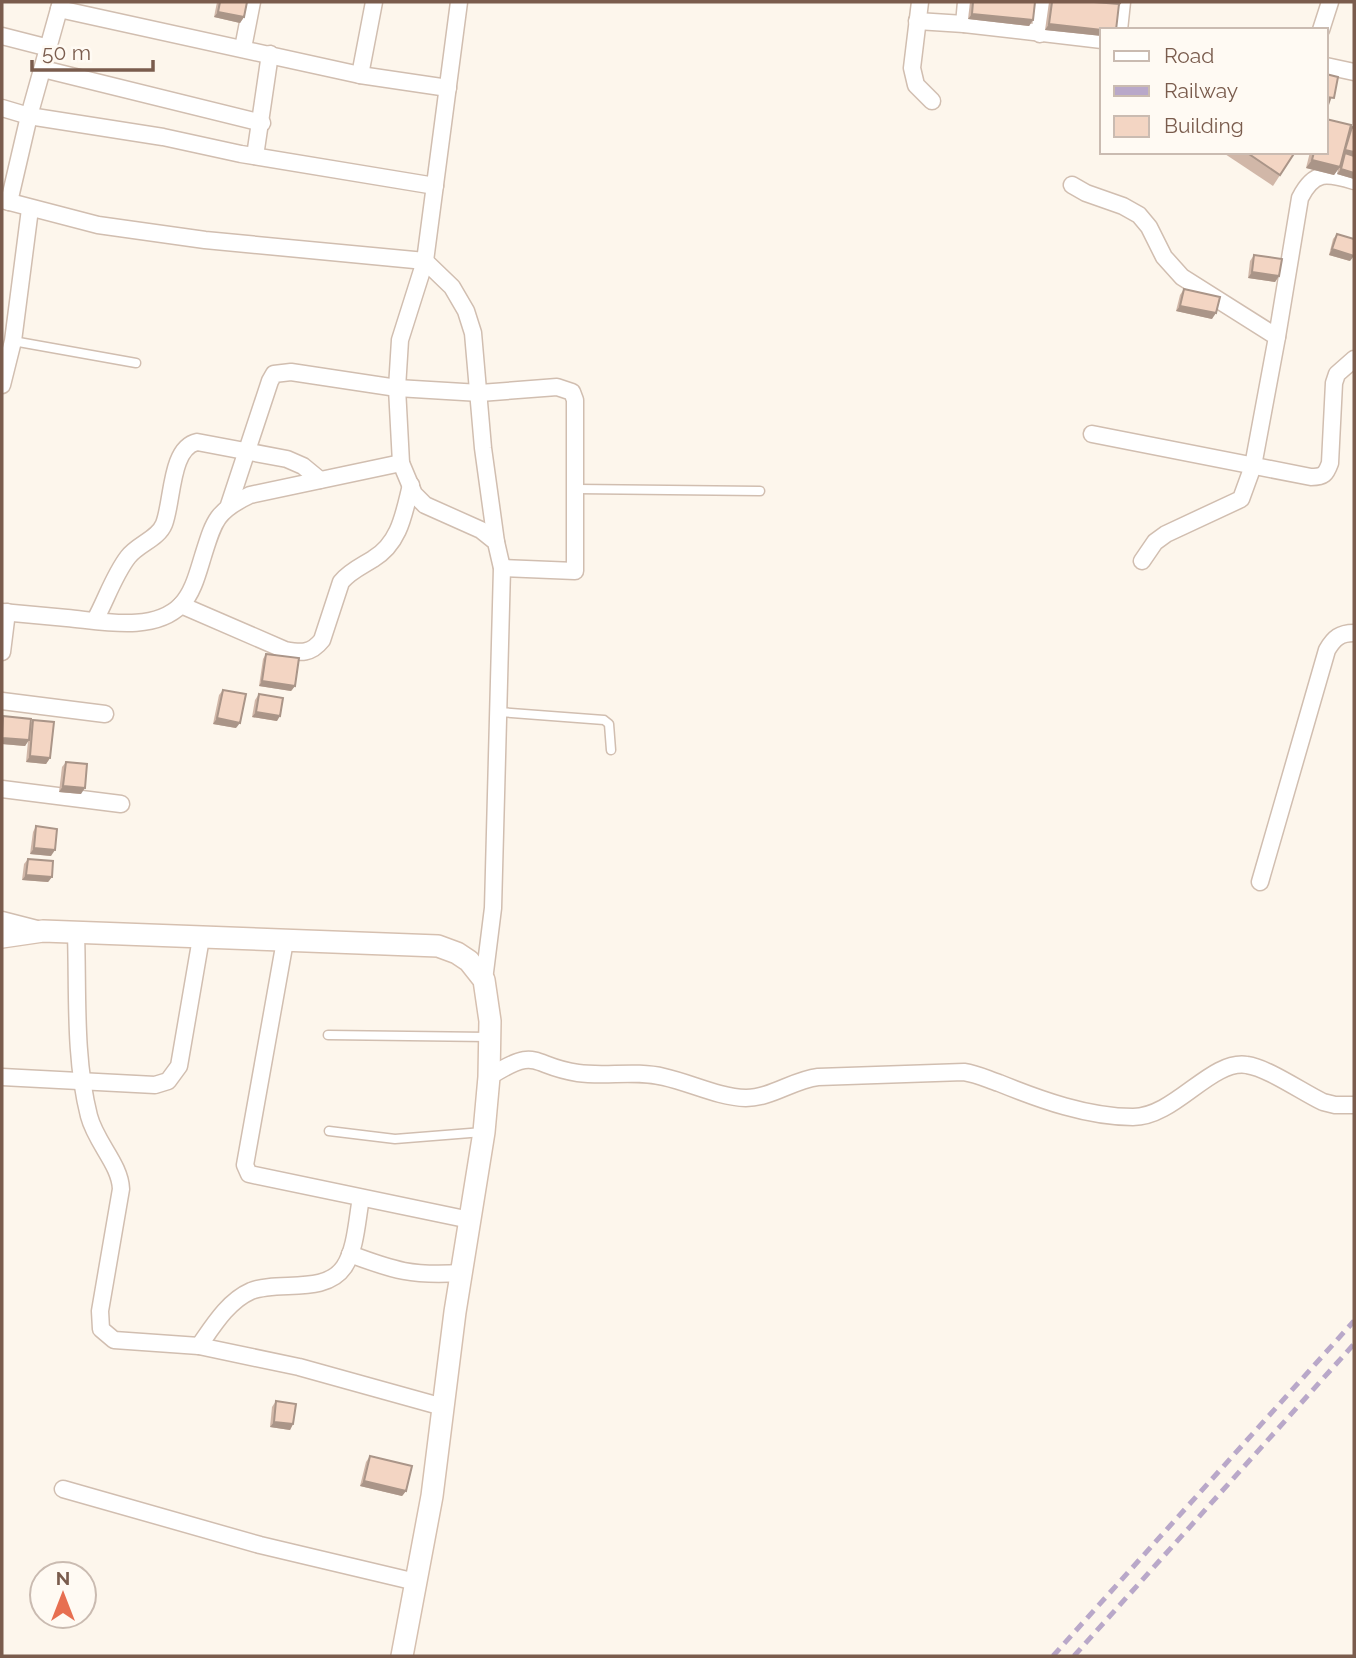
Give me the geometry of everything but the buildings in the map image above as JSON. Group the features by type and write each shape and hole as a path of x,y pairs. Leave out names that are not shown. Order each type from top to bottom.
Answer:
{"street":[{"path":"243,48 252,2"},
{"path":"360,75 374,2"},
{"path":"459,2 425,261 400,340 397,388 401,463 414,494 425,505 481,530 496,542"},
{"path":"920,2 913,80 932,102"},
{"path":"964,24 966,2"},
{"path":"1040,34 1042,2"},
{"path":"1119,28 1122,2"},
{"path":"1322,28 1330,2"},
{"path":"401,1656 432,1496 461,1273 484,1132 489,1077 490,1021 484,980 493,908 502,568 483,448 480,393 472,332 466,312 452,287 425,261 205,240 98,225 5,201 60,6 360,75 448,88"},
{"path":"917,21 1100,40"},
{"path":"2,36 49,48"},
{"path":"256,156 270,54"},
{"path":"1328,66 1354,72"},
{"path":"43,69 261,123"},
{"path":"2,108 29,116 435,186"},
{"path":"1142,561 1155,542 1166,534 1241,499 1253,466 1300,198 1306,185 1314,178 1327,175 1354,181"},
{"path":"1072,185 1139,215 1164,257 1182,277 1277,337"},
{"path":"2,385 13,341 30,209"},
{"path":"1092,434 1321,477 1326,474 1331,463 1334,383 1337,374 1354,359"},
{"path":"229,505 274,374 291,372 397,388 480,393 557,387 572,392 575,400 577,489 575,571 502,568"},
{"path":"95,620 126,559 163,527 181,451 188,444 197,442 287,458 303,466 320,480"},
{"path":"2,652 4,612 121,624 158,619 181,605 195,581 219,515 229,505 250,495 401,463"},
{"path":"181,605 285,650 309,652 321,640 341,582 348,574 377,558 398,532 411,485"},
{"path":"1260,882 1327,650 1341,634 1354,633"},
{"path":"2,701 105,714"},
{"path":"2,789 121,804"},
{"path":"2,920 43,930 76,933 438,946 469,961 484,980"},
{"path":"2,937 43,930"},
{"path":"76,933 81,1080 95,1134 120,1178 121,1189 100,1311 101,1329 114,1340 199,1346 299,1367 443,1407"},
{"path":"2,1077 155,1085 168,1081 179,1066 201,938"},
{"path":"285,942 246,1170 254,1177 470,1220"},
{"path":"489,1077 518,1060 535,1059 577,1073 662,1076 711,1091 748,1098 762,1096 797,1081 818,1077 964,1072 981,1075 1081,1110 1115,1117 1138,1117 1170,1105 1218,1072 1234,1065 1245,1064 1259,1068 1323,1102 1354,1105"},
{"path":"199,1346 234,1301 250,1292 274,1285 318,1283 332,1278 344,1268 350,1254 361,1198"},
{"path":"350,1254 392,1270 412,1274 461,1273"},
{"path":"63,1489 260,1545 416,1583"}],"lane":[{"path":"13,341 136,363"},
{"path":"577,489 760,491"},
{"path":"499,712 604,720 609,723 611,750"},
{"path":"328,1035 489,1037"},
{"path":"329,1131 395,1139 484,1132"}],"railway":[{"path":"1053,1656 1354,1321"},
{"path":"1074,1656 1354,1344"}]}
